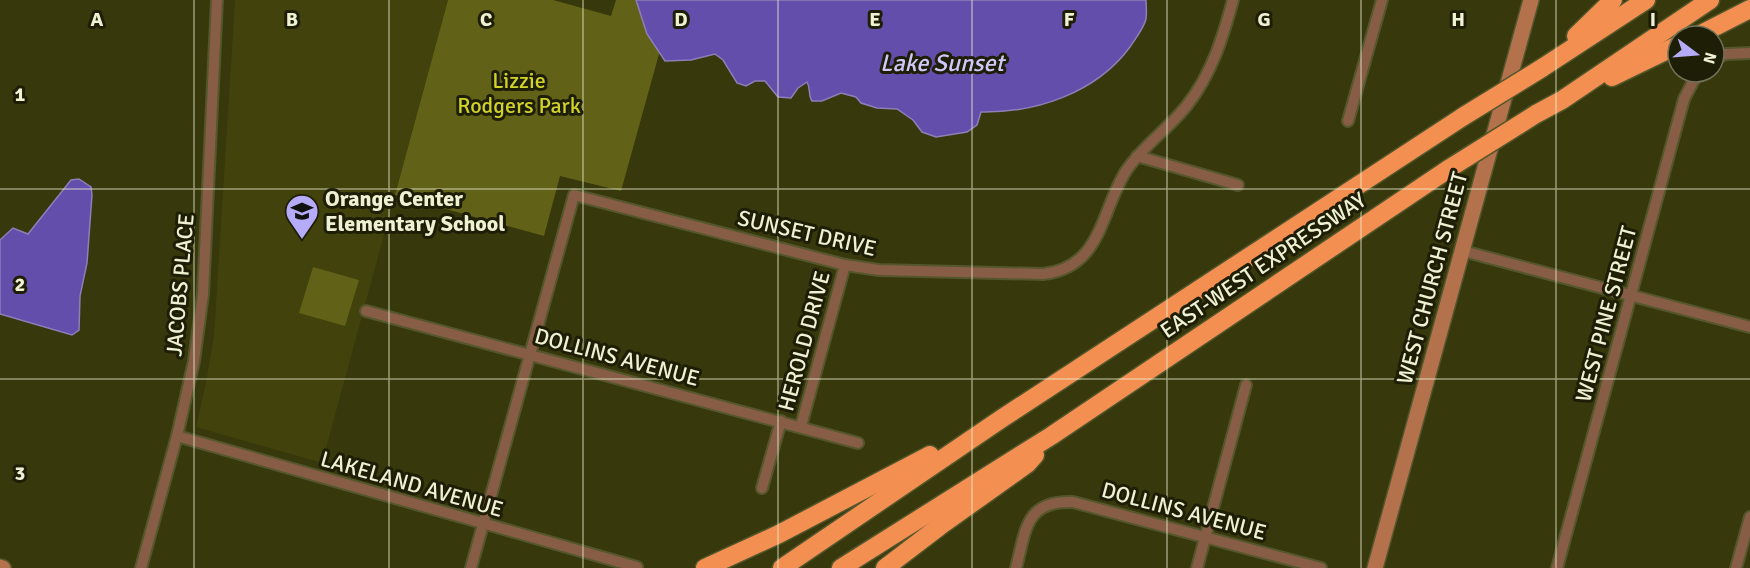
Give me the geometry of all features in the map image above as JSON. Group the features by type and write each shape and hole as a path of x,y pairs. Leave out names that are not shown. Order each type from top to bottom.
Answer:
{"highway":[{"path":"1542,68 1613,0"},
{"name":"EAST-WEST EXPRESSWAY","path":"782,568 1000,419 1646,0"},
{"name":"EAST-WEST EXPRESSWAY","path":"841,568 1051,436 1450,168 1562,100 1710,0"},
{"path":"1720,24 1750,9"},
{"path":"1562,100 1666,51"},
{"path":"705,568 779,534 1000,419"},
{"path":"885,568 1027,464 1051,436"}],"street":[{"name":"JACOBS PLACE","path":"141,568 177,436 194,361 203,294 218,0"},
{"path":"1233,0 1220,45 1206,76 1188,104 1137,156 1238,185"},
{"path":"1348,121 1382,0"},
{"name":"WEST CHURCH STREET","path":"1376,568 1531,0"},
{"path":"1726,54 1750,53"},
{"name":"WEST PINE STREET","path":"1557,568 1684,99 1692,84"},
{"name":"SUNSET DRIVE","path":"531,354 574,195 844,265 879,270 1043,274 1057,273 1071,266 1084,255 1095,241 1125,172 1137,156"},
{"path":"1463,252 1750,327"},
{"name":"HEROLD DRIVE","path":"801,426 844,265"},
{"name":"DOLLINS AVENUE","path":"366,311 858,443"},
{"path":"471,568 531,354"},
{"path":"1197,568 1246,385"},
{"name":"HEROLD DRIVE","path":"762,488 781,421"},
{"name":"LAKELAND AVENUE","path":"177,436 637,567"},
{"name":"DOLLINS AVENUE","path":"1016,568 1030,520 1048,503 1058,501 1073,502 1321,568"},
{"path":"1736,568 1750,516"}],"shaded area":[{"name":"Orange Center Elementary School","path":"235,0 448,0 322,463 196,427 214,336"}],"green space":[{"name":"Lizzie Rodgers Park","path":"448,0 553,0 611,16 616,0 674,0 621,191 560,176 544,236 395,195"},
{"path":"313,267 359,280 345,326 299,313"}],"water":[{"name":"Lake Sunset","path":"636,0 1146,0 1146,14 1145,22 1130,47 1100,77 1082,88 1063,97 1023,109 981,112 977,125 967,132 936,137 922,132 913,120 897,109 877,108 861,103 856,97 841,93 822,101 812,101 807,82 798,88 791,98 778,97 765,81 755,81 746,86 737,83 723,60 715,54 691,60 665,61 647,34"},
{"path":"79,179 91,187 92,195 87,263 80,296 79,330 72,335 0,314 0,240 13,228 28,234 71,180"}],"place":[{"name":"Orange Center Elementary School","path":"302,240"}]}
